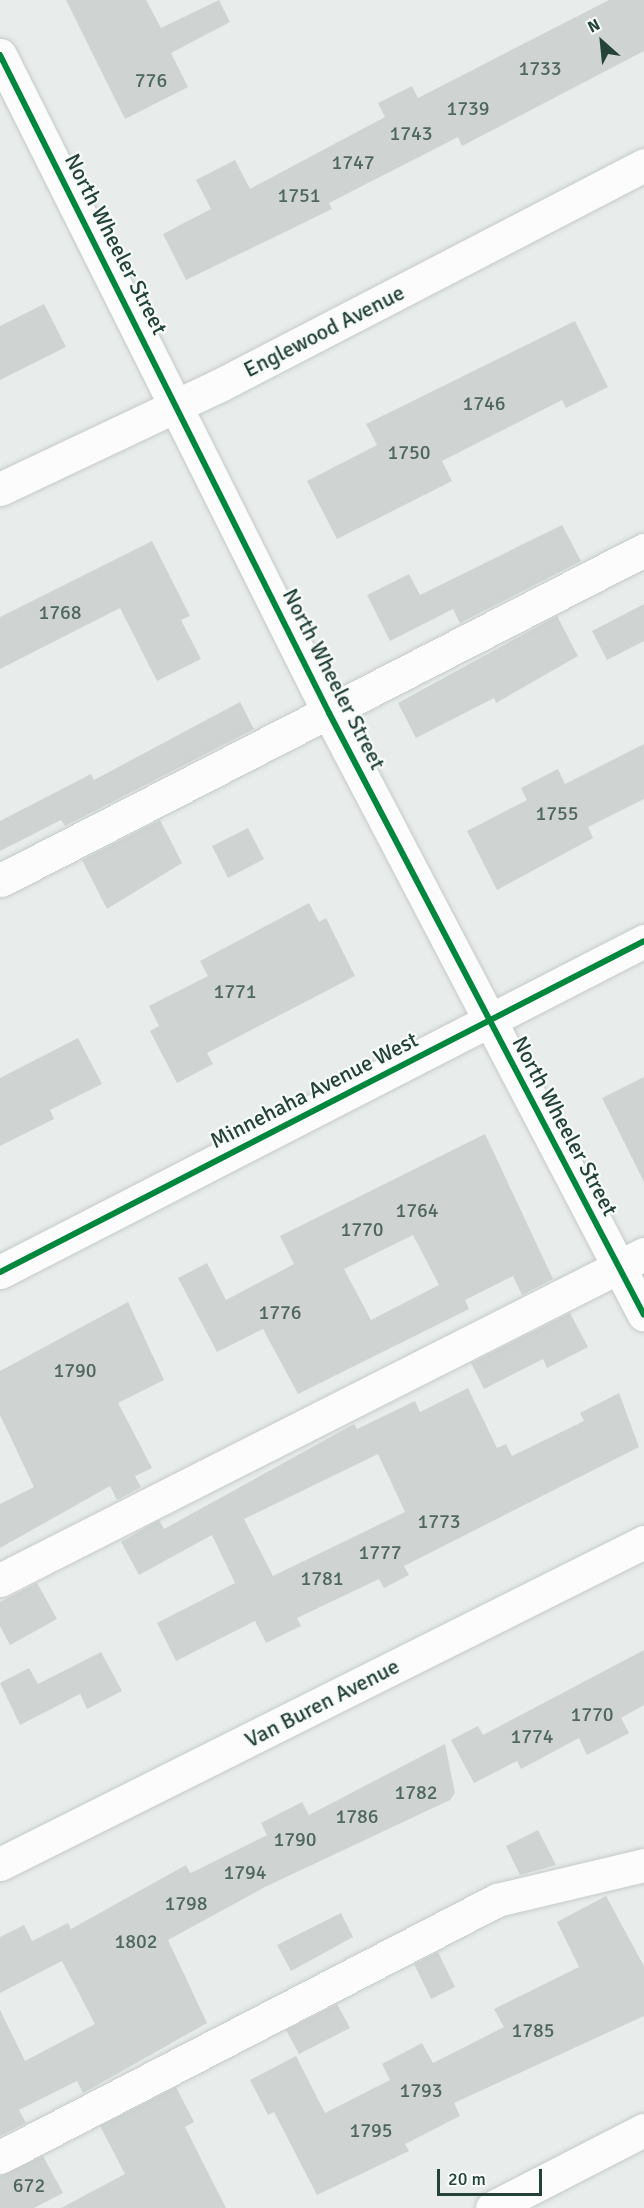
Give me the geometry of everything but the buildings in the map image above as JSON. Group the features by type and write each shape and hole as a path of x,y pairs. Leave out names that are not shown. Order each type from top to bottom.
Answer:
{"street":[{"name":"North Wheeler Street","path":"0,55 177,403 329,713 489,1020 631,1260 644,1315"},
{"name":"Englewood Avenue","path":"0,489 177,403 644,165"},
{"path":"1,880 644,550"},
{"name":"Minnehaha Avenue West","path":"0,1272 644,941"},
{"path":"0,1580 631,1260"},
{"name":"Van Buren Avenue","path":"0,1864 644,1542"},
{"path":"0,2157 497,1900 644,1865"},
{"path":"492,2208 644,2130"}],"cycle path":[{"path":"0,55 329,713 644,1315"},
{"path":"0,1272 644,941"}]}
